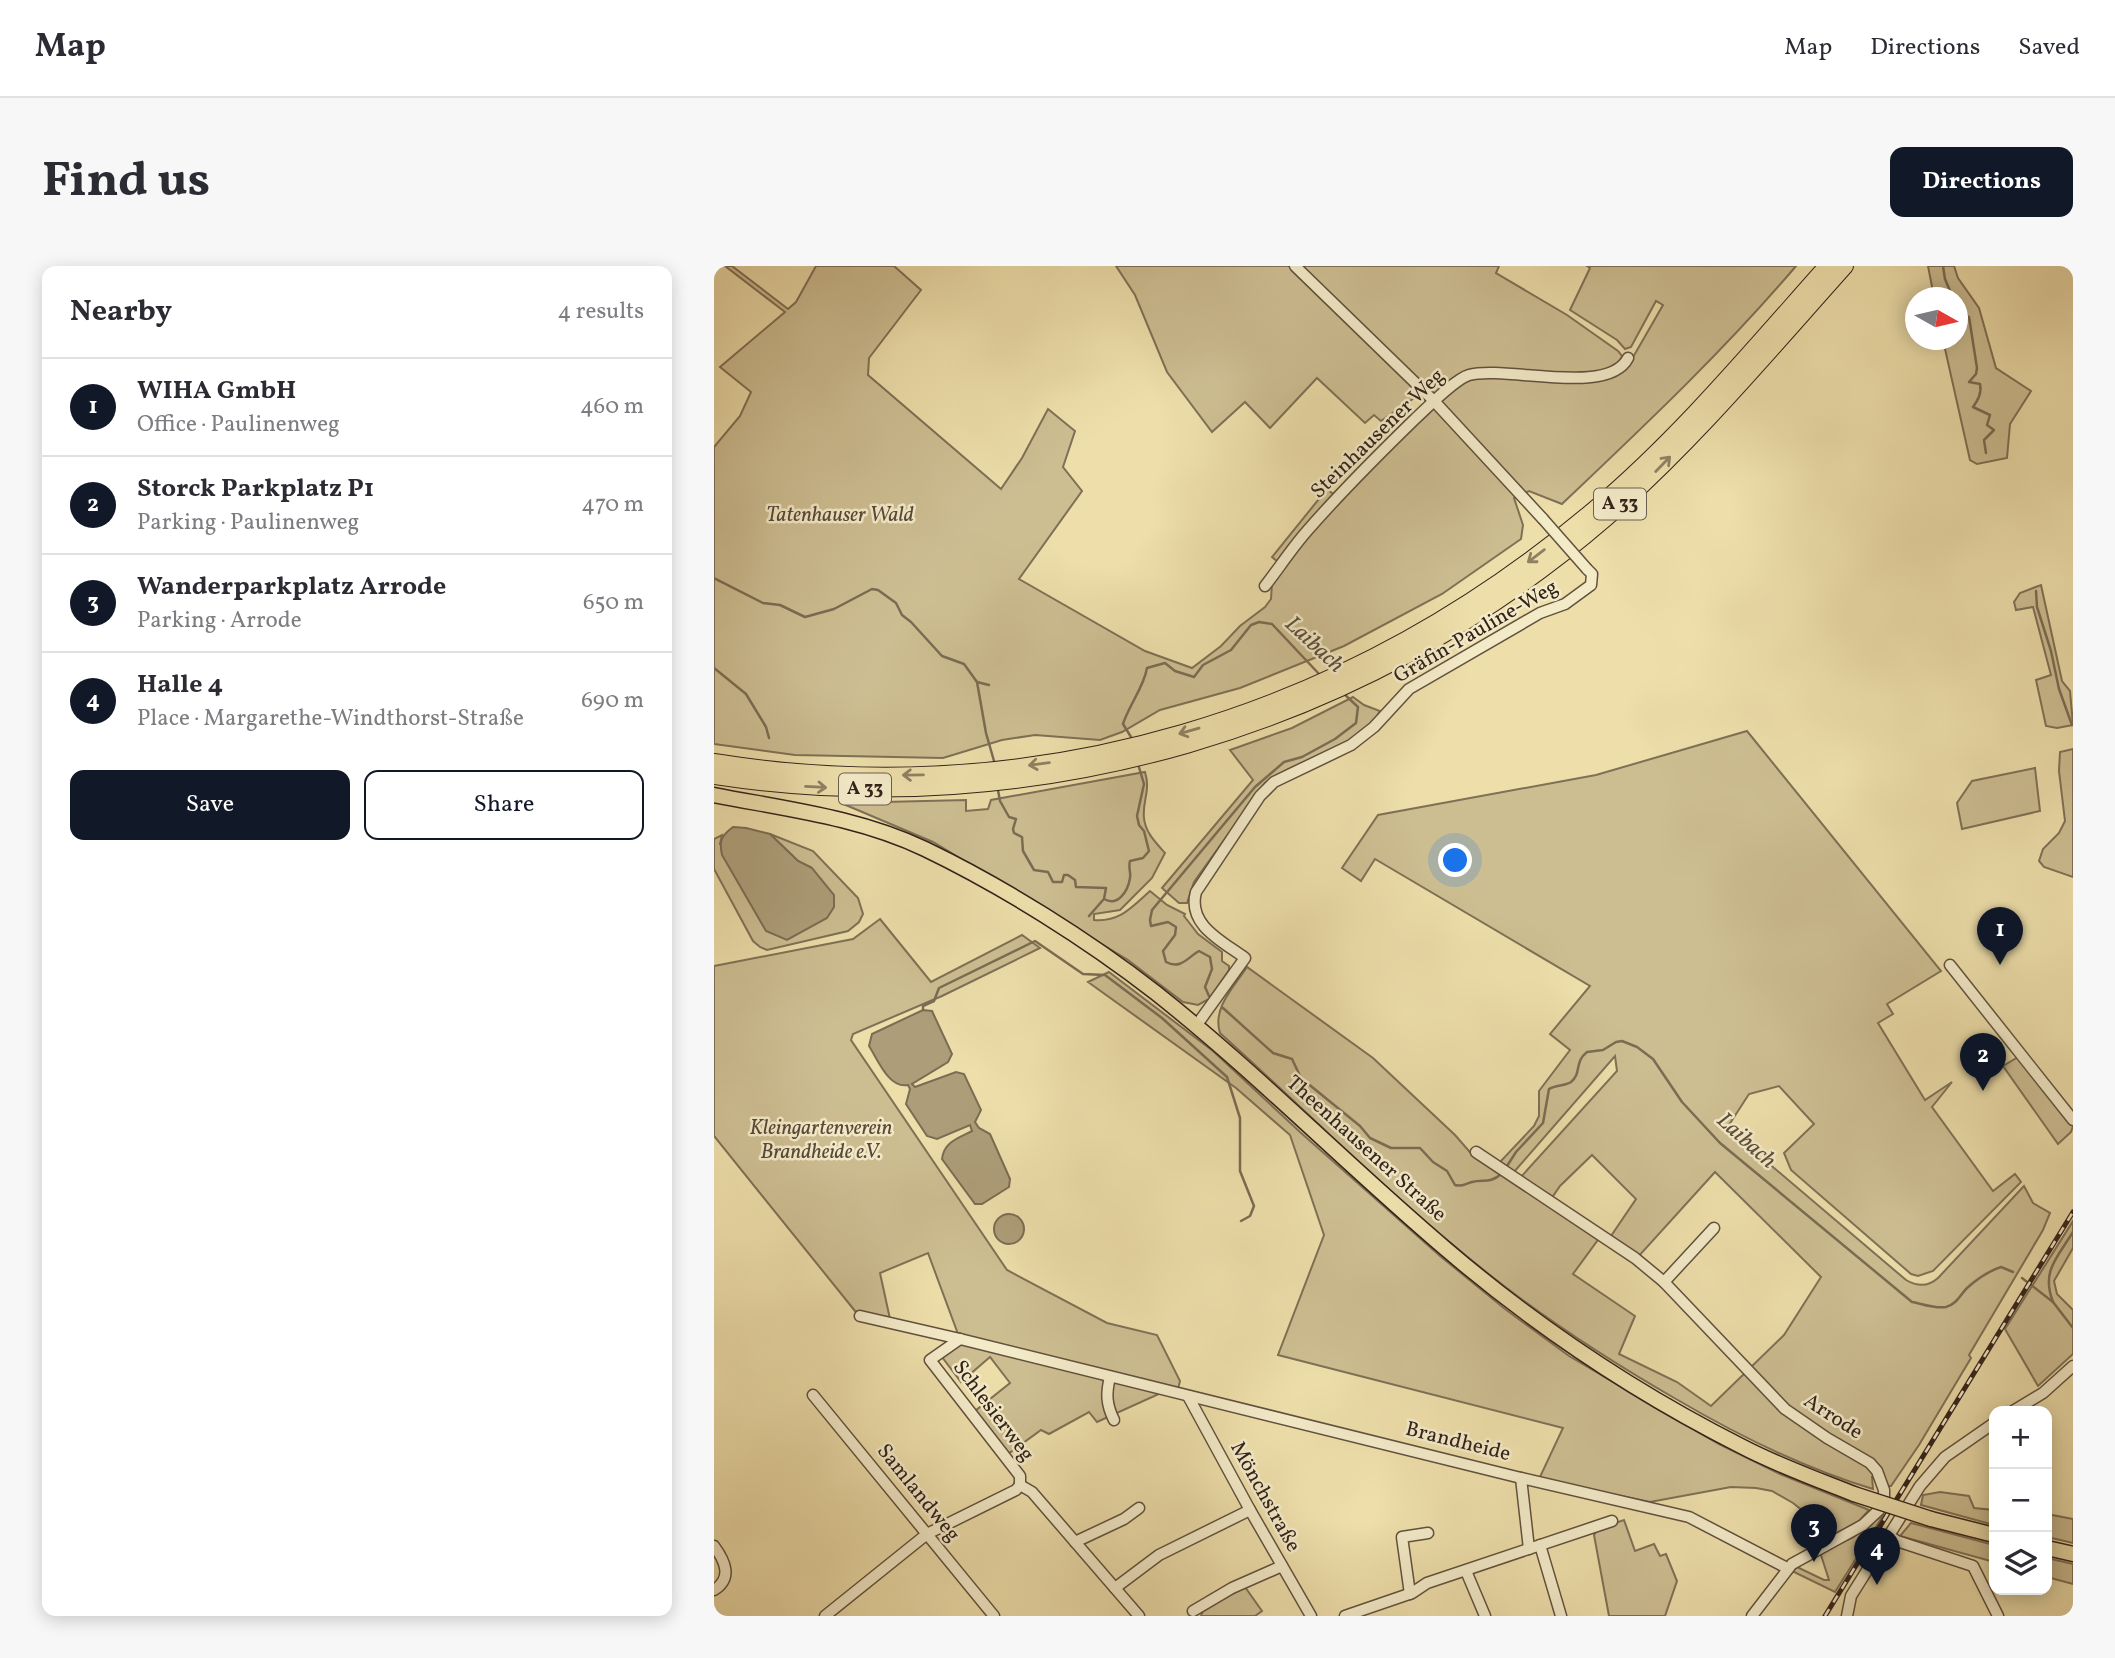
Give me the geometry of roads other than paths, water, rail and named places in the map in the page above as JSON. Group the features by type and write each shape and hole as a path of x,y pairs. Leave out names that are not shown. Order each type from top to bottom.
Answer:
{"highway":[{"name":"A 33","path":"1335,684 1486,593 1540,554 1597,507 1695,412 1827,266"},
{"name":"A 33","path":"714,775 807,786 911,789 1120,756 1147,750 1281,700 1335,684 1424,646 1494,604 1605,518 1649,478 1707,418 1845,266"},
{"name":"A 33","path":"714,762 860,775 981,778"}],"main road":[{"name":"Theenhausener Straße","path":"714,796 818,813 867,827 923,848 973,874 1063,928 1154,992 1196,1026 1446,1250 1520,1309 1617,1376 1741,1446 1854,1494 1931,1519 1989,1534"},
{"path":"2052,1549 2073,1554"}],"street":[{"name":"Gräfin-Pauline-Weg","path":"1196,1026 1245,958 1214,936 1198,920 1194,909 1196,892 1260,796 1281,778 1362,738 1409,689 1540,613 1565,604 1591,585 1592,574 1434,401 1295,266"},
{"name":"Steinhausener Weg","path":"1265,586 1306,532 1364,470 1434,401 1467,376 1498,372 1586,379 1623,366 1628,358"},
{"path":"1950,965 2073,1120"},
{"name":"Arrode","path":"1476,1152 1635,1258 1664,1282 1785,1409 1870,1463 1882,1481 1884,1500 1874,1517 1787,1568"},
{"path":"1664,1282 1714,1228"},
{"name":"Brandheide","path":"860,1316 1689,1517 1787,1568"},
{"name":"Schlesierweg","path":"960,1339 930,1360 1020,1476 1020,1485 1032,1492 1139,1616"},
{"path":"2021,1406 2043,1393 2073,1367"},
{"path":"1110,1377 1106,1391 1107,1402 1114,1420"},
{"name":"Samlandweg","path":"813,1395 994,1616"},
{"name":"Mönchstraße","path":"1188,1396 1311,1616"},
{"path":"1847,1616 1851,1596 1920,1486 1945,1457 1989,1426"},
{"path":"1521,1478 1535,1547 1561,1616"},
{"path":"826,1616 927,1534 1016,1490 1020,1485"},
{"path":"1075,1542 1124,1519 1139,1508"},
{"path":"1115,1588 1159,1555 1250,1510"},
{"path":"1345,1616 1410,1594 1427,1583 1612,1521"},
{"path":"1410,1594 1402,1537 1428,1533"},
{"path":"1888,1535 1898,1541 1973,1566 1998,1616"},
{"path":"714,1546 726,1569 726,1577 714,1590"},
{"path":"1193,1611 1232,1588 1282,1566"},
{"path":"1752,1616 1787,1568"},
{"path":"1466,1571 1485,1616"}],"waterway":[{"path":"1943,266 1948,287"},
{"path":"1968,316 1977,368 1976,374 1969,382 1980,384 1979,396 1973,407 1990,415 1987,425 1994,430 1984,440 1986,453"},
{"name":"Laibach","path":"714,578 763,603 780,605 805,617 834,609 872,589 878,590 896,603 902,615 942,656 964,664 977,682 994,761"},
{"path":"2036,591 2037,607 2051,651 2059,689 2072,725"},
{"name":"Laibach","path":"1131,737 1123,724 1147,668 1165,663 1175,671 1194,677 1203,665 1231,650 1251,625 1259,622 1272,624 1320,675"},
{"path":"714,668 746,694 766,727 769,738"},
{"path":"977,682 989,685"},
{"name":"Laibach","path":"1209,996 1205,987 1212,969 1210,957 1199,951 1180,964 1166,962 1163,951 1175,935 1176,927 1168,922 1151,926 1152,910 1255,787 1284,762 1302,757 1335,739 1356,723 1358,707 1342,692"},
{"name":"Laibach","path":"997,785 1000,801 1009,817 1016,819 1014,833 1022,837 1023,851 1034,870 1048,872 1053,882 1062,882 1064,875 1068,875 1075,880 1076,887 1106,888 1104,899 1114,901 1122,896 1127,888 1130,861 1143,858 1149,851 1137,816 1144,784 1138,764"},
{"path":"1089,916 1103,900"},
{"path":"923,1010 923,1006 934,1001 939,988 1035,941 1083,974 1105,975 1162,1018 1227,1077 1240,1118 1240,1171 1254,1206 1250,1216 1241,1221"},
{"name":"Laibach","path":"1223,1008 1273,1053 1292,1059 1301,1078 1360,1126 1370,1138 1391,1148 1420,1148 1433,1162 1447,1171 1455,1185 1490,1180 1501,1174"},
{"name":"Laibach","path":"1507,1166 1543,1123 1549,1089 1571,1082 1587,1052 1603,1050 1622,1041 1637,1047 1653,1059 1682,1102 1720,1143 1912,1302 1933,1307 1950,1306 1975,1281 1992,1271 2001,1267 2013,1272"},
{"path":"2053,1302 2049,1282 2052,1265 2073,1232"},
{"name":"Laibach","path":"2022,1278 2053,1302 2073,1328"}],"railway":[{"path":"1825,1616 2073,1212"}],"place":[{"name":"WIHA GmbH","path":"2000,965"},
{"name":"Storck Parkplatz P1","path":"1983,1091"},
{"name":"Wanderparkplatz Arrode","path":"1814,1562"},
{"name":"Halle 4","path":"1877,1585"}],"park label":[{"name":"Tatenhauser Wald","path":"840,515"},
{"name":"Kleingartenverein Brandheide e.V.","path":"821,1140"}]}
